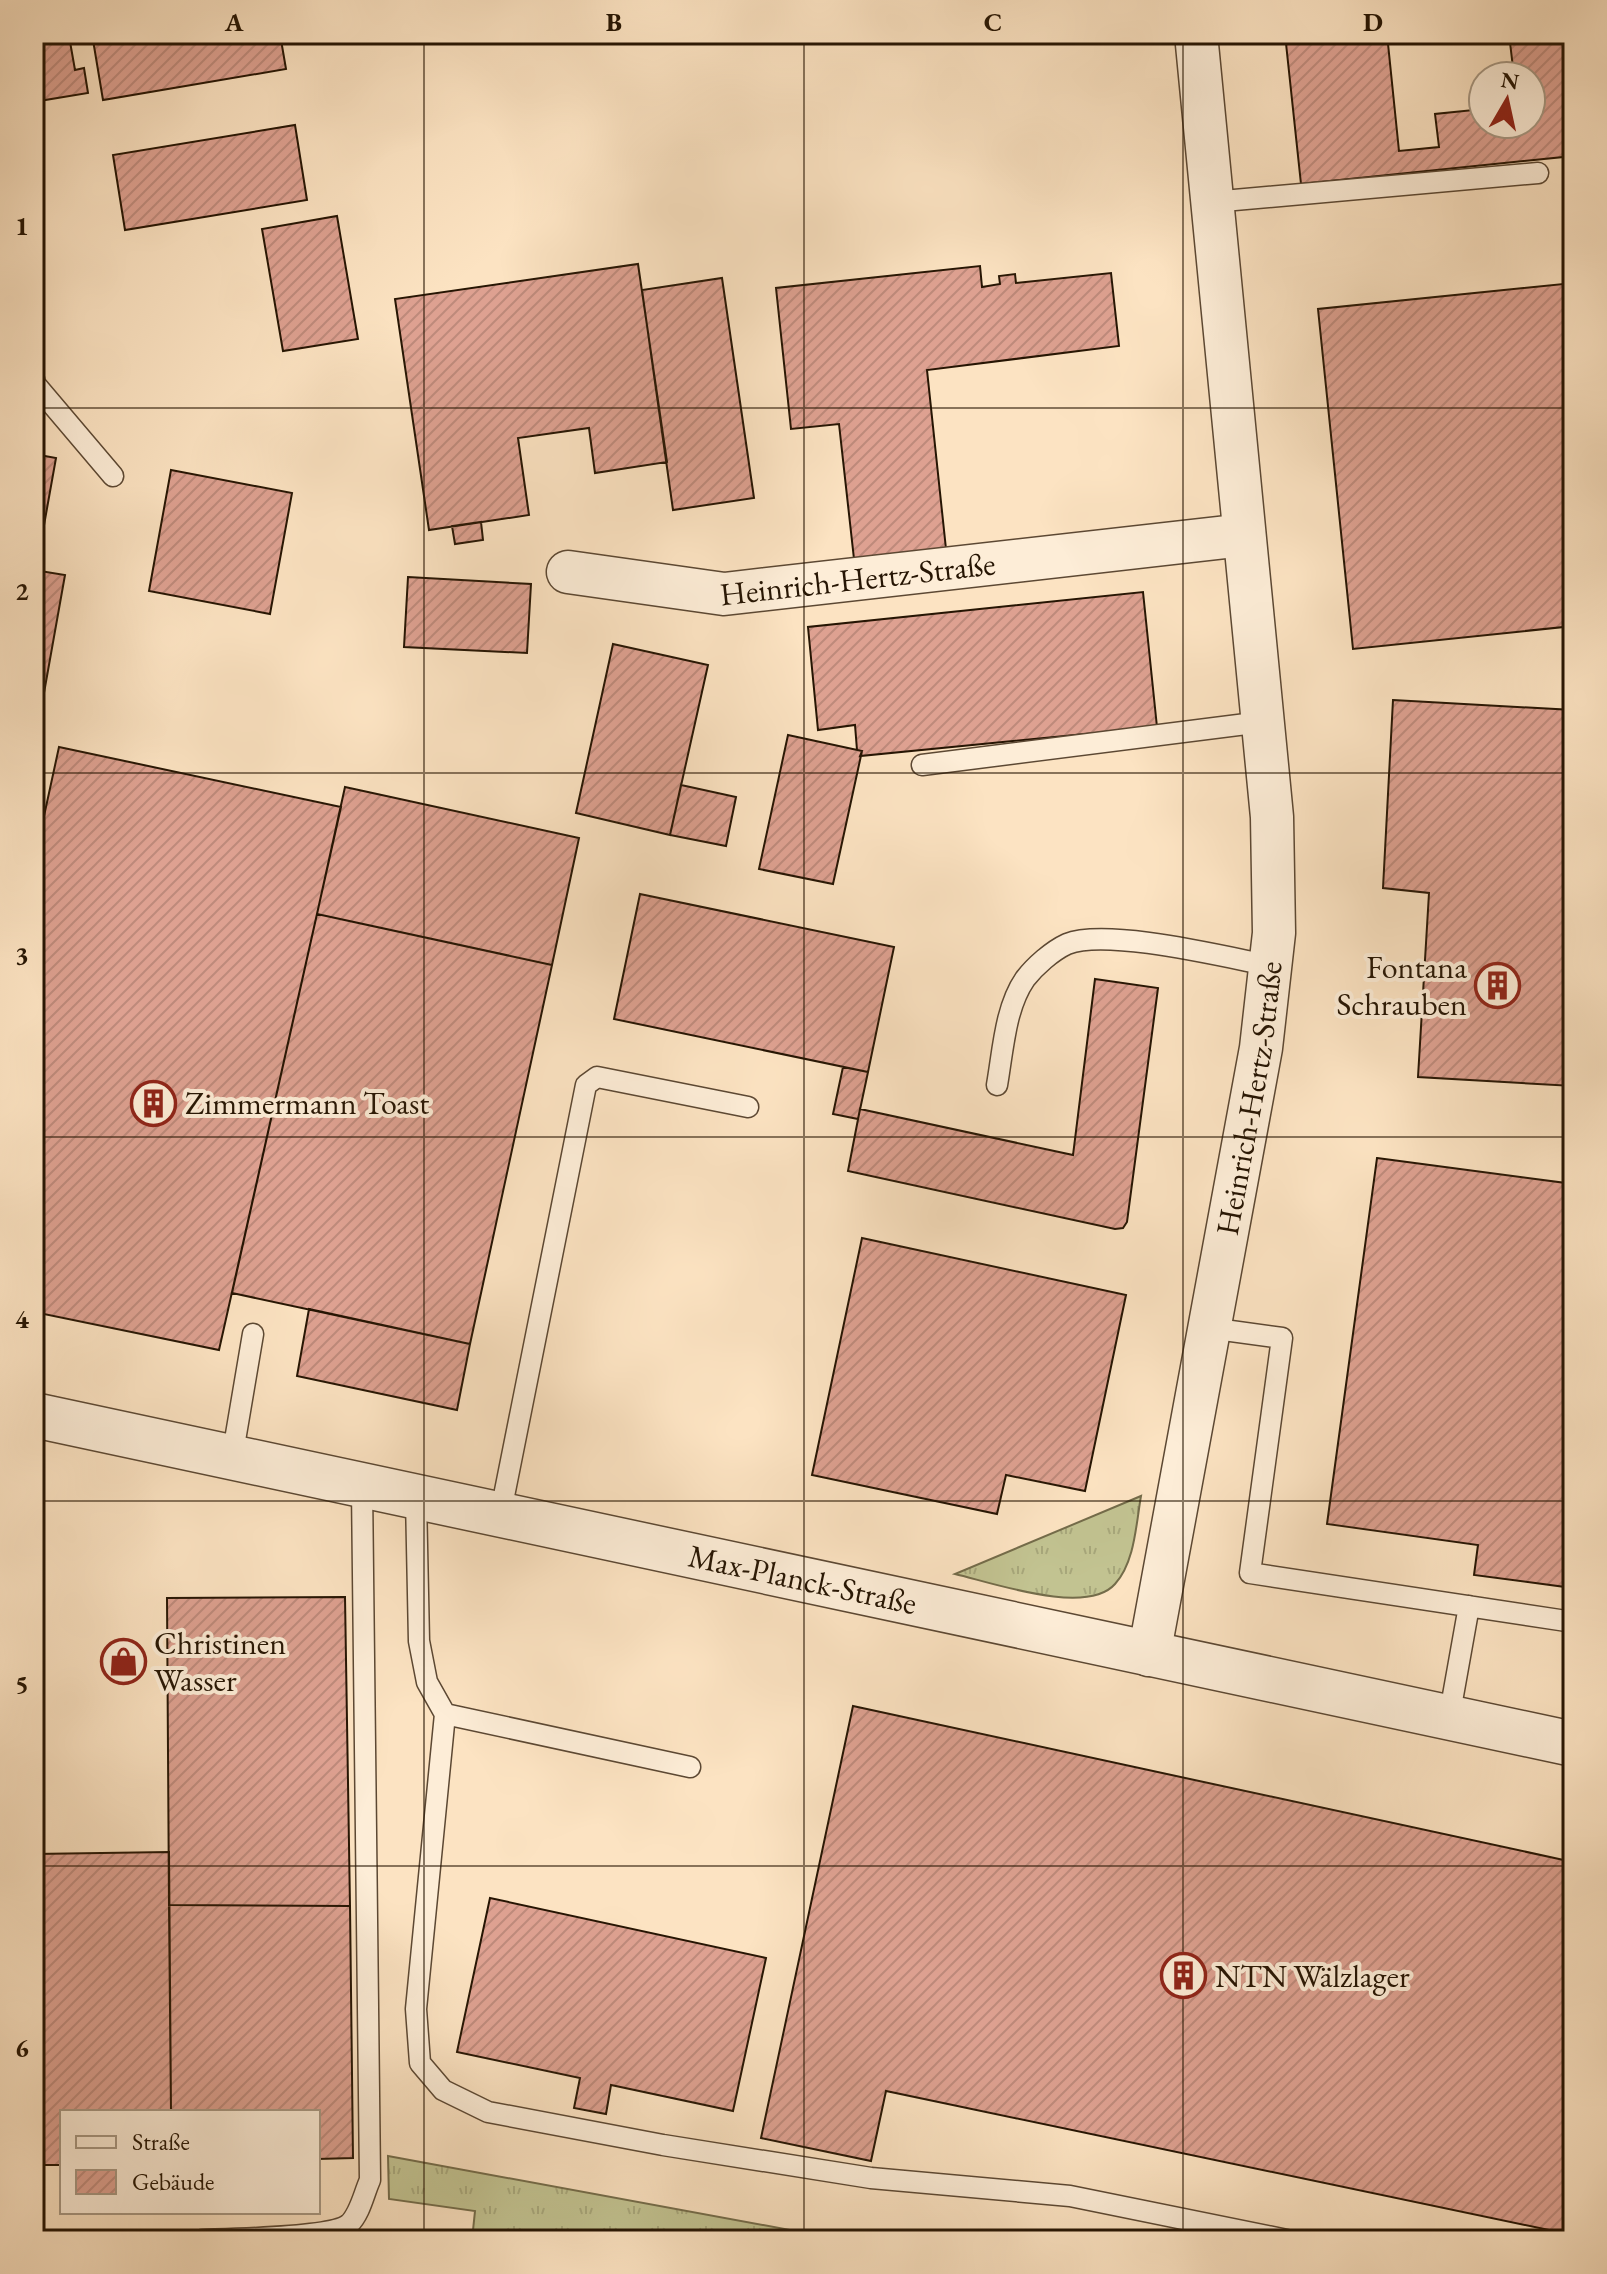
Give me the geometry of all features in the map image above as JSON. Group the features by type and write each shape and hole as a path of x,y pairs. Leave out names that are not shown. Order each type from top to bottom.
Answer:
{"street":[{"name":"Heinrich-Hertz-Straße","path":"1149,1655 1261,1048 1274,933 1272,817 1196,34"},
{"name":"Heinrich-Hertz-Straße","path":"568,572 724,594 1244,535"},
{"name":"Max-Planck-Straße","path":"34,1415 1573,1744"}],"lane":[{"path":"1212,202 1538,173"},
{"path":"34,379 113,476"},
{"path":"922,765 1262,722"},
{"path":"997,1085 1012,1008 1024,980 1042,960 1067,944 1101,937 1272,966"},
{"path":"500,1516 586,1085 597,1077 748,1107"},
{"path":"1209,1328 1282,1338 1250,1573 1573,1622"},
{"path":"232,1458 253,1334"},
{"path":"202,2240 293,2236 347,2226 356,2215 370,2180 362,1487"},
{"path":"416,1498 419,1641 427,1682 445,1714 416,2009 420,2063 443,2090 488,2112 663,2145 871,2178 1070,2196 1287,2240"},
{"path":"1449,1718 1469,1606"},
{"path":"445,1714 690,1767"}],"green space":[{"path":"1141,1496 1127,1565 1115,1584 1102,1593 1062,1597 1015,1590 955,1574"},
{"path":"388,2156 801,2232 802,2240 472,2240 475,2211 389,2199"}],"building":[{"path":"92,34 280,34 286,69 103,100"},
{"path":"374,34 431,34 375,41"},
{"path":"1285,34 1387,34 1399,151 1439,147 1435,114 1467,111 1467,140 1547,140 1547,60 1512,60 1509,34 1573,34 1573,156 1301,184"},
{"path":"69,36 75,70 84,68 88,93 39,101 34,73 34,42"},
{"path":"295,125 307,200 125,230 113,155"},
{"path":"337,216 358,339 283,351 262,229"},
{"path":"638,264 667,462 595,473 589,428 518,438 529,515 429,530 395,299"},
{"path":"980,266 982,287 1000,284 999,276 1015,274 1016,283 1111,273 1119,346 927,370 946,549 854,559 839,424 791,429 776,288"},
{"path":"722,278 754,498 673,510 642,290"},
{"path":"1573,283 1573,626 1353,649 1318,309"},
{"path":"34,454 56,458 36,570 34,570"},
{"path":"171,470 292,493 270,614 149,591"},
{"path":"481,522 483,540 455,544 452,526"},
{"path":"34,570 65,575 44,693 34,692"},
{"path":"408,577 531,584 527,653 404,647"},
{"path":"1143,592 1157,727 860,756 862,751 857,750 855,725 818,730 808,627"},
{"path":"613,644 708,665 670,835 576,813"},
{"name":"Fontana Schrauben","path":"1393,700 1573,710 1573,1086 1418,1077 1429,893 1383,888"},
{"path":"788,735 862,751 833,884 759,869"},
{"name":"Zimmermann Toast","path":"59,747 341,807 219,1350 34,1312 34,862"},
{"path":"681,785 736,797 726,846 670,835"},
{"path":"345,787 579,838 552,965 317,914"},
{"path":"640,894 894,947 868,1072 614,1019"},
{"path":"317,914 552,965 470,1344 232,1293"},
{"path":"1095,979 1158,988 1127,1222 1123,1228 1115,1229 848,1171 860,1109 1073,1155"},
{"path":"843,1067 868,1072 858,1119 833,1114"},
{"path":"1377,1158 1573,1184 1573,1588 1474,1575 1478,1545 1327,1524"},
{"path":"862,1238 1126,1295 1085,1491 1006,1475 997,1514 812,1475"},
{"path":"309,1309 470,1344 457,1410 297,1376"},
{"path":"345,1597 350,1906 169,1905 167,1598"},
{"name":"NTN Wälzlager","path":"853,1706 1573,1862 1573,2235 886,2091 871,2161 761,2138"},
{"path":"169,1852 171,2110 60,2110 60,2165 34,2165 34,1854"},
{"path":"490,1898 766,1958 733,2111 611,2085 606,2114 574,2108 580,2078 457,2052"},
{"path":"169,1905 350,1906 353,2158 320,2159 320,2110 171,2110"}],"place":[{"name":"Fontana Schrauben","path":"1498,985"},
{"name":"Zimmermann Toast","path":"154,1103"},
{"name":"Christinen Wasser","path":"123,1661"},
{"name":"NTN Wälzlager","path":"1184,1976"}]}
